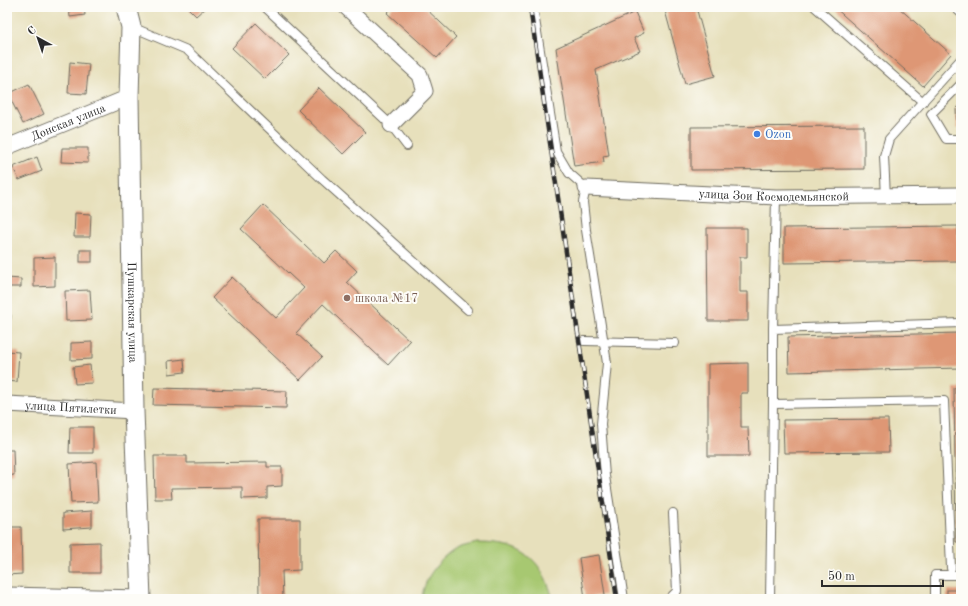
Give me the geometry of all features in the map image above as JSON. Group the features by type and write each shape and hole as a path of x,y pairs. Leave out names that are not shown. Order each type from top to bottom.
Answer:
{"street":[{"name":"Пушкарская улица","path":"126,7 131,27 129,97 134,410 141,598"},
{"path":"346,7 420,75 425,91 391,125"},
{"name":"Донская улица","path":"7,147 129,97"},
{"name":"улица Зои Космодемьянской","path":"586,188 776,198 961,195"},
{"name":"улица Пятилетки","path":"7,404 134,410"},
{"path":"7,595 141,598"}],"lane":[{"path":"265,7 391,125 407,146"},
{"path":"534,7 556,151 569,173 586,188 584,202 586,230 606,363 601,424 604,476 624,599"},
{"path":"815,7 923,102"},
{"path":"954,7 961,13"},
{"path":"131,27 187,50 322,179 468,310"},
{"path":"886,197 884,156 889,139 961,59"},
{"path":"961,84 931,114 946,139 961,138"},
{"path":"770,599 773,404 772,329 776,198"},
{"path":"772,329 961,323"},
{"path":"584,341 675,343"},
{"path":"773,404 944,401 951,568"},
{"path":"669,599 677,591 673,513"},
{"path":"935,599 935,576 961,575"}],"green space":[{"path":"477,543 506,546 517,549 527,555 535,562 542,572 553,599 422,599 425,584 438,564 456,549"}],"building":[{"path":"69,7 84,7 85,15 70,17"},
{"path":"187,7 206,7 196,16"},
{"path":"393,7 424,7 456,37 437,58 387,13"},
{"path":"664,7 696,7 715,76 685,84"},
{"path":"834,7 898,7 951,54 923,86"},
{"path":"635,12 644,33 634,38 640,51 596,70 609,155 603,156 604,162 574,166 556,48"},
{"path":"256,23 289,55 265,79 232,48"},
{"path":"70,62 89,64 86,94 68,93"},
{"path":"29,84 44,114 23,124 8,94"},
{"path":"319,88 365,132 343,154 298,110"},
{"path":"961,104 961,128 957,128 956,109"},
{"path":"864,126 864,169 691,170 691,127"},
{"path":"62,148 88,148 88,163 61,162"},
{"path":"37,157 42,171 19,180 13,167"},
{"path":"263,205 324,263 336,251 357,271 347,282 410,341 388,365 323,304 296,333 322,357 300,380 212,298 232,277 276,318 304,288 241,229"},
{"path":"75,213 91,214 90,237 74,237"},
{"path":"958,226 958,261 784,263 784,228"},
{"path":"707,228 747,228 747,257 740,257 740,292 748,292 748,321 708,321"},
{"path":"80,250 92,250 92,262 80,262"},
{"path":"55,257 55,286 34,287 34,258"},
{"path":"7,278 21,279 21,287 7,287"},
{"path":"90,290 92,320 66,321 65,291"},
{"path":"7,314 11,315 10,327 7,327"},
{"path":"960,333 961,368 789,372 788,337"},
{"path":"92,342 92,359 71,360 71,343"},
{"path":"7,351 19,352 17,382 7,381"},
{"path":"184,359 185,372 169,374 168,361"},
{"path":"748,363 748,393 741,393 741,427 748,427 749,456 708,456 708,364"},
{"path":"90,365 92,383 75,384 73,367"},
{"path":"154,388 287,391 286,408 153,405"},
{"path":"954,388 961,388 961,542 956,542"},
{"path":"888,419 889,452 784,453 783,420"},
{"path":"70,427 93,427 93,453 69,453"},
{"path":"7,450 13,450 14,475 7,476"},
{"path":"154,456 187,456 187,463 267,462 267,467 282,467 282,486 267,487 267,498 242,499 242,487 171,488 172,499 155,499"},
{"path":"96,462 98,502 71,503 69,464"},
{"path":"92,511 92,527 63,529 63,513"},
{"path":"258,519 300,519 300,570 282,571 283,599 259,599"},
{"path":"7,527 21,527 22,574 7,575"},
{"path":"100,542 100,573 70,573 70,543"},
{"path":"599,555 605,595 585,598 579,558"},
{"path":"947,590 961,590 961,599 947,599"}],"railway":[{"path":"530,7 617,599"}],"place":[{"name":"Ozon","path":"757,134"},
{"name":"школа №17","path":"347,298"}]}
